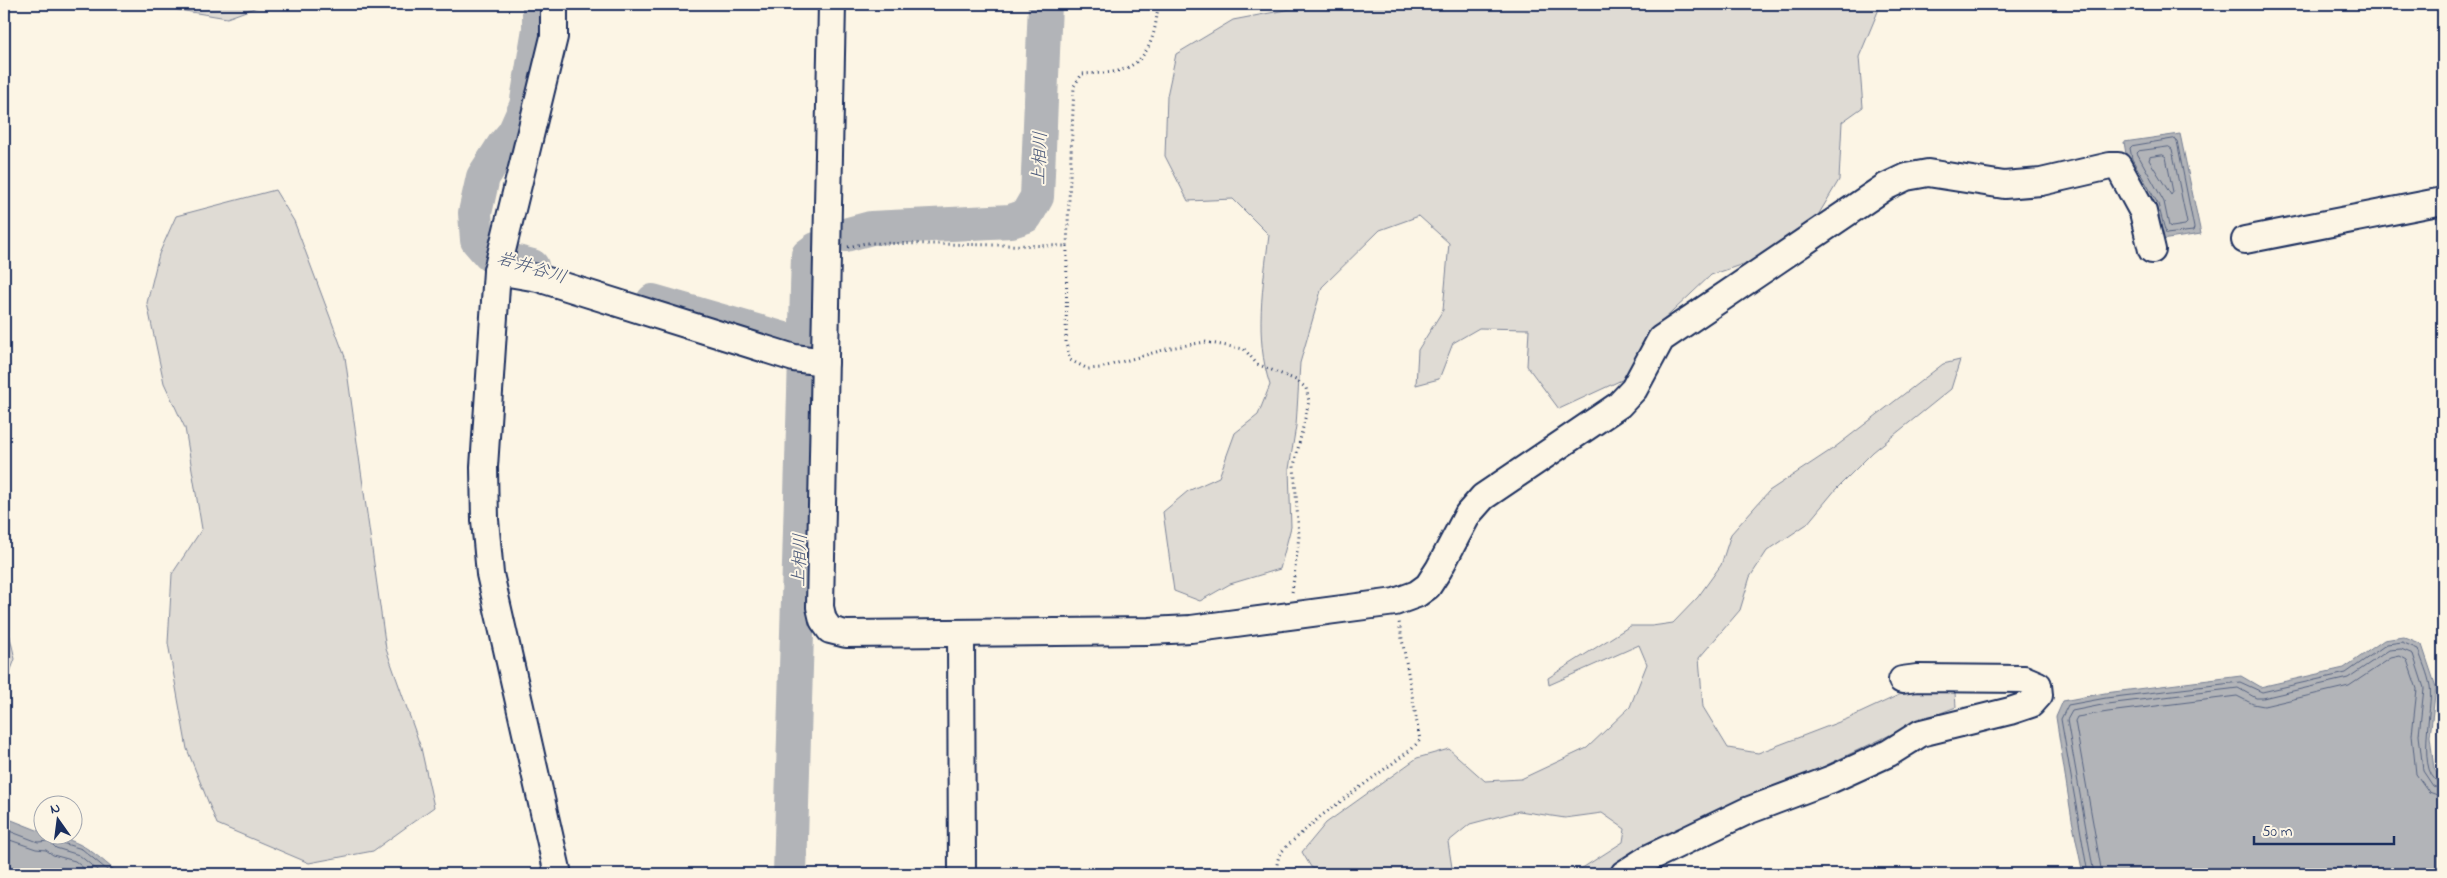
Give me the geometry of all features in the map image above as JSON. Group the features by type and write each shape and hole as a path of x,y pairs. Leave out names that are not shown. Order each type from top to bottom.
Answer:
{"street":[{"path":"554,4 554,37 499,263 484,467 485,520 490,574 558,874"},
{"path":"832,4 827,251 811,360 820,607 823,620 830,630 846,634 1158,631 1191,629 1395,602 1417,594 1428,586 1468,514 1484,497 1619,406 1634,389 1661,339 1869,198 1906,177 1928,173 2004,185 2041,182 2110,166 2118,166 2143,212 2152,250"},
{"path":"2245,240 2443,201"},
{"path":"499,263 538,278 811,360"},
{"path":"961,633 962,874"},
{"path":"1624,874 1648,858 1747,811 1832,779 1890,754 1921,733 2010,711 2031,704 2039,695 2038,685 2024,679 1917,678 1902,680"}],"path":[{"path":"1158,4 1156,30 1144,56 1122,70 1082,74 1074,86 1067,246 1066,343 1070,360 1088,369 1100,368 1170,348 1205,342 1244,349 1257,364 1296,380 1306,388 1309,401 1294,466 1299,536 1290,616"},
{"path":"827,251 866,243 1067,246"},
{"path":"1275,874 1279,855 1286,846 1321,816 1412,749 1420,740 1395,602"}],"shaded area":[{"path":"143,4 265,4 227,18"},
{"path":"1317,4 1881,4 1859,57 1863,107 1842,122 1839,180 1814,222 1758,259 1711,275 1654,329 1626,378 1559,409 1527,366 1529,329 1479,328 1453,343 1439,379 1416,385 1418,350 1443,310 1449,243 1419,216 1380,230 1322,287 1300,363 1296,426 1289,469 1291,527 1280,569 1230,584 1200,601 1174,591 1163,512 1188,491 1219,477 1235,433 1258,415 1270,385 1265,367 1261,330 1262,292 1269,235 1233,199 1188,201 1165,156 1167,96 1176,54 1233,20"},
{"path":"275,190 294,221 345,357 386,649 421,748 434,807 373,851 309,863 217,824 187,749 168,643 172,574 202,529 185,428 164,383 147,303 159,254 176,216"},
{"path":"1960,360 1951,389 1873,452 1836,489 1807,524 1767,551 1750,577 1740,610 1699,658 1703,707 1728,748 1758,753 1847,719 1914,688 1955,693 1956,707 1915,723 1671,839 1610,874 1573,874 1623,842 1625,829 1602,813 1565,818 1519,811 1470,824 1448,842 1453,874 1323,874 1311,867 1302,852 1326,823 1417,758 1449,749 1485,781 1521,779 1587,748 1630,707 1647,664 1639,645 1549,685 1548,678 1630,626 1652,626 1673,623 1698,597 1721,565 1731,534 1769,491 1834,448 1943,364"},
{"path":"4,611 15,659 4,688"}],"water":[{"path":"2180,134 2201,234 2161,240 2127,160 2124,142"},
{"path":"2403,637 2422,645 2436,687 2430,736 2434,769 2443,781 2443,874 2083,874 2072,820 2056,717 2063,701 2105,693 2241,676 2260,687 2344,668 2384,640"},
{"path":"4,817 32,828 32,846 82,845 119,874 4,874"}],"waterway":[{"name":"岩井谷川","path":"532,266 490,255 477,240 475,213 483,177 503,146 514,133 526,106 539,29 539,4"},
{"name":"上相川","path":"845,235 871,228 1011,221 1026,216 1037,197 1045,4"},
{"name":"上相川","path":"790,874 808,255 816,249"},
{"name":"岩井谷川","path":"653,301 805,345"}]}
